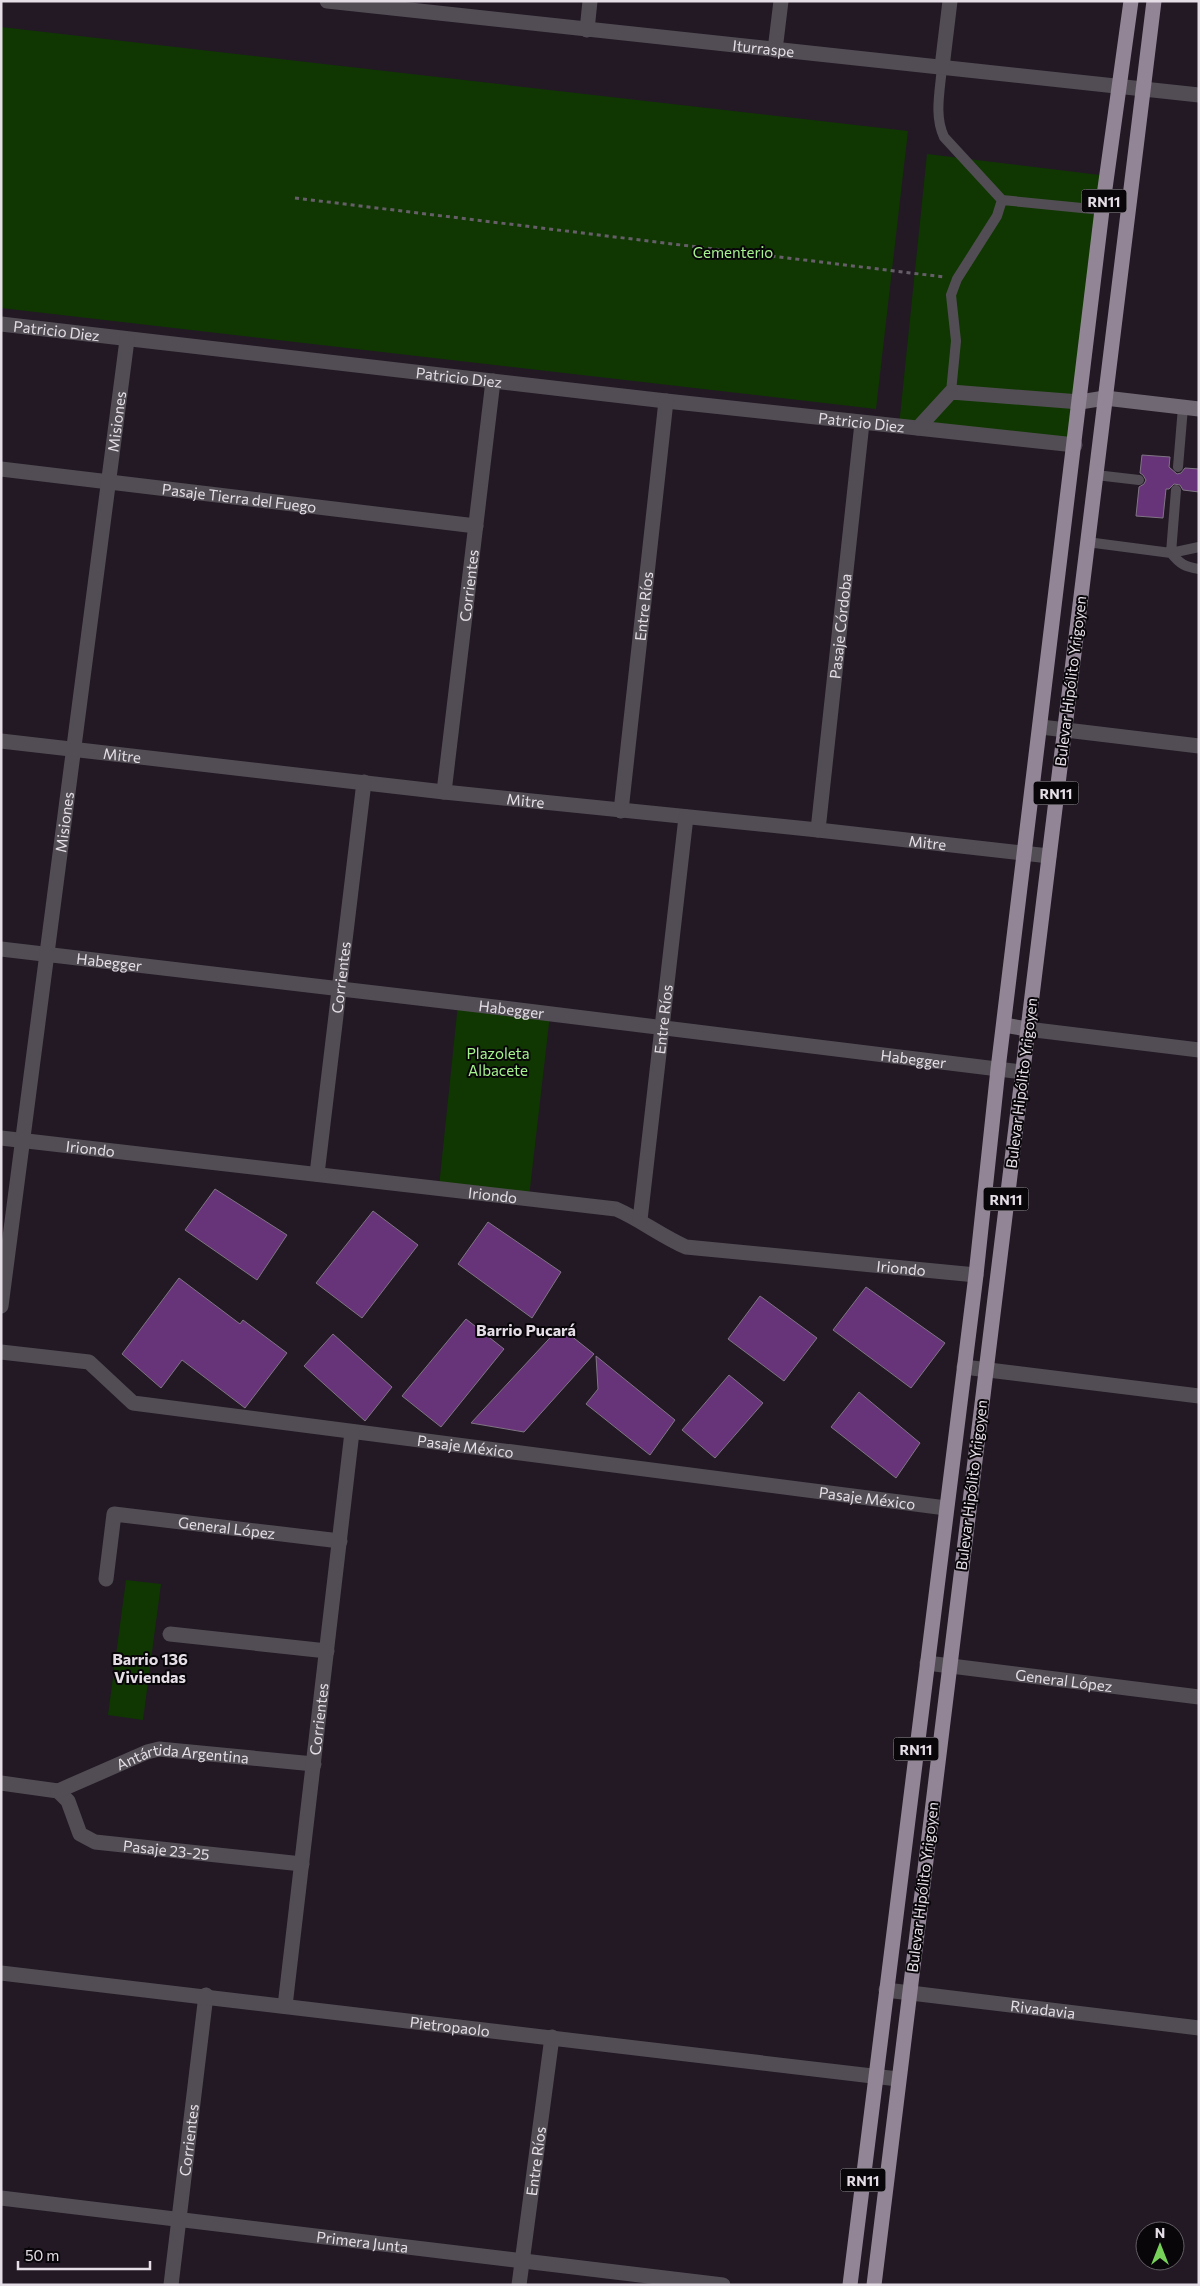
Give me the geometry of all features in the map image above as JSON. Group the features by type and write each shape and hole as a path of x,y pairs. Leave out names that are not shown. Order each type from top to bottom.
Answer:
{"highway":[{"name":"Bulevar Hipólito Yrigoyen","path":"876,2075 976,1275 998,1069 1102,210 1121,85 1131,1"},
{"name":"Bulevar Hipólito Yrigoyen","path":"874,2285 1154,1"},
{"name":"RN11","path":"850,2285 876,2075"}],"main road":[{"path":"1080,402 1105,398 1199,409"},
{"path":"1004,1025 1027,1029"}],"street":[{"name":"Iturraspe","path":"327,1 454,8 587,30 1121,85 1199,95"},
{"path":"587,30 590,1"},
{"path":"775,50 781,1"},
{"path":"942,68 950,1"},
{"name":"Patricio Diez","path":"1,324 126,340 666,401 1075,445"},
{"name":"Misiones","path":"1,1306 126,340"},
{"name":"Corrientes","path":"444,792 493,381"},
{"path":"951,392 1080,402"},
{"name":"Patricio Diez","path":"918,428 951,392"},
{"name":"Entre Ríos","path":"621,811 666,401"},
{"name":"Pasaje Córdoba","path":"818,830 862,423"},
{"name":"Pasaje Tierra del Fuego","path":"1,469 476,526"},
{"path":"1040,727 1199,746"},
{"name":"Mitre","path":"1,741 444,792 818,830 1048,856"},
{"name":"Corrientes","path":"317,1174 364,782"},
{"name":"Entre Ríos","path":"640,1220 686,817"},
{"name":"Habegger","path":"1,949 339,988 1022,1072"},
{"path":"1027,1029 1199,1050"},
{"name":"Iriondo","path":"1,1138 616,1209 640,1220 663,1237 686,1247 976,1275"},
{"name":"Pasaje México","path":"1,1352 89,1362 133,1403 946,1508"},
{"path":"964,1367 1199,1396"},
{"name":"Corrientes","path":"285,2006 352,1432"},
{"name":"General López","path":"106,1579 114,1514 340,1541"},
{"path":"170,1634 327,1651"},
{"name":"General López","path":"927,1663 1199,1697"},
{"name":"Antártida Argentina","path":"58,1791 147,1752 159,1750 314,1764"},
{"path":"1,1783 58,1791"},
{"name":"Pasaje 23-25","path":"58,1791 68,1801 80,1834 95,1842 302,1864"},
{"name":"Pietropaolo","path":"1,1973 206,1995 898,2079"},
{"name":"Rivadavia","path":"886,1990 1199,2028"},
{"name":"Corrientes","path":"171,2285 206,1995"},
{"name":"Entre Ríos","path":"519,2285 552,2037"},
{"name":"Primera Junta","path":"1,2198 723,2285"}],"lane":[{"path":"942,68 938,113 940,129 944,138 1002,200 1102,210"},
{"path":"951,392 956,341 951,295 957,279 997,216 1002,200"},
{"path":"1178,468 1183,408"},
{"path":"1096,475 1139,480"},
{"path":"1176,490 1171,553 1186,568 1199,569"},
{"path":"1087,542 1171,553 1199,548"}],"path":[{"path":"295,198 957,279"}],"green space":[{"name":"Cementerio","path":"1,27 908,131 876,409 1,308"},
{"path":"927,154 1100,175 1067,445 899,426"},
{"name":"Plazoleta Albacete","path":"458,1004 550,1015 529,1197 439,1187"},
{"path":"126,1580 161,1584 143,1720 108,1715"}],"building":[{"path":"1142,455 1170,457 1169,467 1177,474 1181,473 1185,468 1199,469 1199,492 1183,490 1180,485 1174,484 1169,489 1166,489 1163,518 1136,516 1139,487 1146,480 1140,473"},
{"path":"215,1189 287,1235 257,1280 185,1230"},
{"path":"373,1211 418,1245 362,1318 316,1283"},
{"path":"488,1222 561,1272 532,1318 458,1264"},
{"path":"179,1278 240,1324 243,1320 287,1353 245,1408 182,1360 161,1388 122,1354"},
{"path":"866,1287 945,1343 911,1388 833,1330"},
{"path":"760,1296 817,1338 784,1381 728,1339"},
{"path":"466,1319 504,1349 441,1427 402,1396"},
{"path":"560,1327 594,1354 524,1432 471,1423"},
{"path":"333,1334 392,1387 365,1421 304,1366"},
{"path":"596,1356 675,1420 650,1455 586,1404 598,1389"},
{"path":"729,1375 763,1403 715,1458 682,1430"},
{"path":"859,1392 920,1443 896,1478 831,1427"}],"district":[{"name":"Barrio Pucará","path":"526,1329"},
{"name":"Barrio 136 Viviendas","path":"150,1667"}]}
